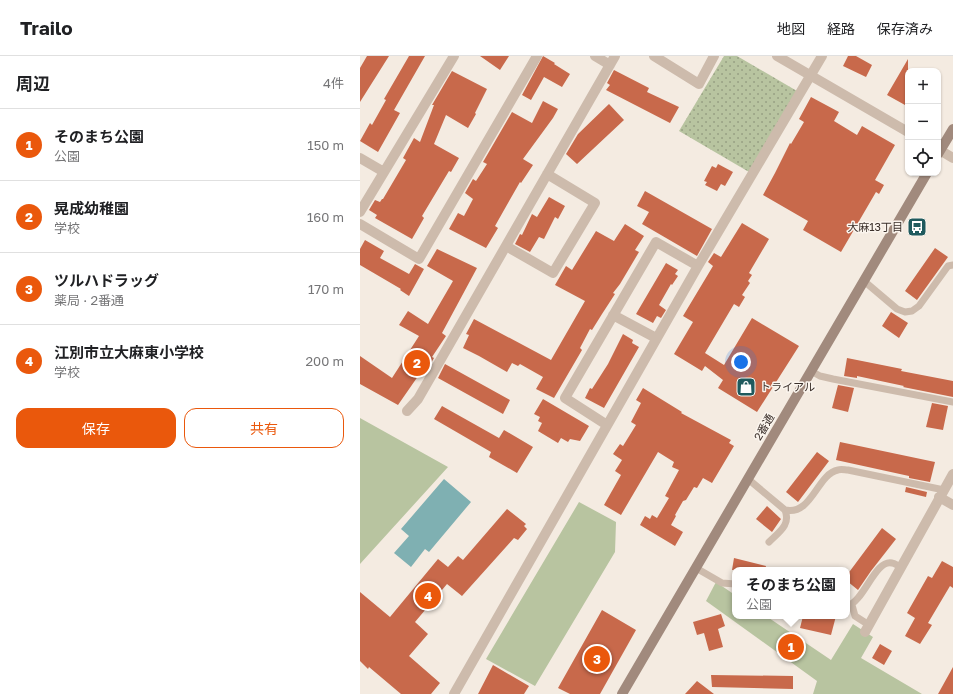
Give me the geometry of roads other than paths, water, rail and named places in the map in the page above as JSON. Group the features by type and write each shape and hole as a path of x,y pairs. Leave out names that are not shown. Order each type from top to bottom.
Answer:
{"main road":[{"path":"941,148 953,128"},
{"name":"2番通","path":"622,694 925,176"}],"street":[{"path":"360,212 454,56"},
{"path":"360,224 419,259 536,56"},
{"path":"407,411 418,399 613,60 595,56"},
{"path":"654,56 699,84 714,56"},
{"path":"777,56 905,130"},
{"path":"454,694 656,338 822,56"},
{"path":"941,152 953,158"},
{"path":"360,158 384,172"},
{"path":"506,246 553,273 594,203 547,174"},
{"path":"607,425 565,398 656,242 698,266"},
{"path":"613,315 656,338"},
{"path":"867,628 953,474"},
{"path":"942,493 953,505"}],"lane":[{"path":"864,281 897,309 905,312 912,311 919,306 948,266 953,265"},
{"path":"811,371 820,376 833,379 953,402"},
{"path":"785,510 797,510 804,506 829,475 837,470 848,470 942,493"},
{"path":"748,479 785,510 788,516 787,523 769,542"},
{"path":"850,605 858,599 874,575 884,564 892,562 901,567"},
{"path":"696,568 722,583 732,584"},
{"path":"850,608 855,616 867,628"}],"water":[{"path":"444,479 471,502 429,552 425,549 411,567 394,553 409,536 401,529"}],"place":[{"name":"大麻13丁目","path":"917,227"},
{"name":"晃成幼稚園","path":"417,363"},
{"name":"トライアル","path":"746,387"},
{"name":"江別市立大麻東小学校","path":"428,596"},
{"name":"そのまち公園","path":"791,647"},
{"name":"ツルハドラッグ","path":"597,659"}]}
